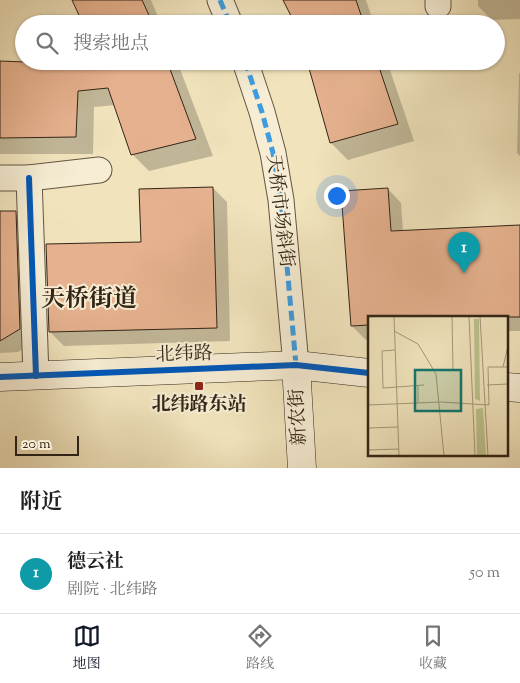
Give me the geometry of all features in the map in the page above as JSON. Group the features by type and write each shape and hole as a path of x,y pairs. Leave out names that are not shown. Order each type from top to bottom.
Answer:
{"street":[{"path":"220,0 226,15"},
{"name":"天桥市场斜街","path":"248,70 273,153 281,200 296,365"},
{"path":"0,178 29,178 99,170"},
{"path":"29,178 36,376"},
{"name":"北纬路","path":"0,377 296,365 368,373"},
{"name":"新农街","path":"296,365 302,468"}],"building":[{"path":"72,0 142,0 149,15 79,15"},
{"path":"283,0 356,0 361,15 290,15"},
{"path":"0,61 15,62 15,70 170,70 196,139 131,155 108,88 78,91 76,137 0,138"},
{"path":"310,70 380,70 398,124 330,143"},
{"path":"213,187 217,328 49,332 46,244 141,242 139,189"},
{"path":"388,188 391,231 520,225 520,317 368,316 368,325 351,326 341,191"},
{"path":"0,211 16,211 20,329 0,341"}],"marked path":[{"path":"220,0 226,15"},
{"path":"248,70 273,153 281,200 296,365"}],"cycle path":[{"path":"29,178 36,376"},
{"path":"0,377 296,365 368,373"}],"place":[{"name":"德云社","path":"464,273"},
{"name":"北纬路东站","path":"199,386"}],"district":[{"name":"天桥街道","path":"89,300"}]}
